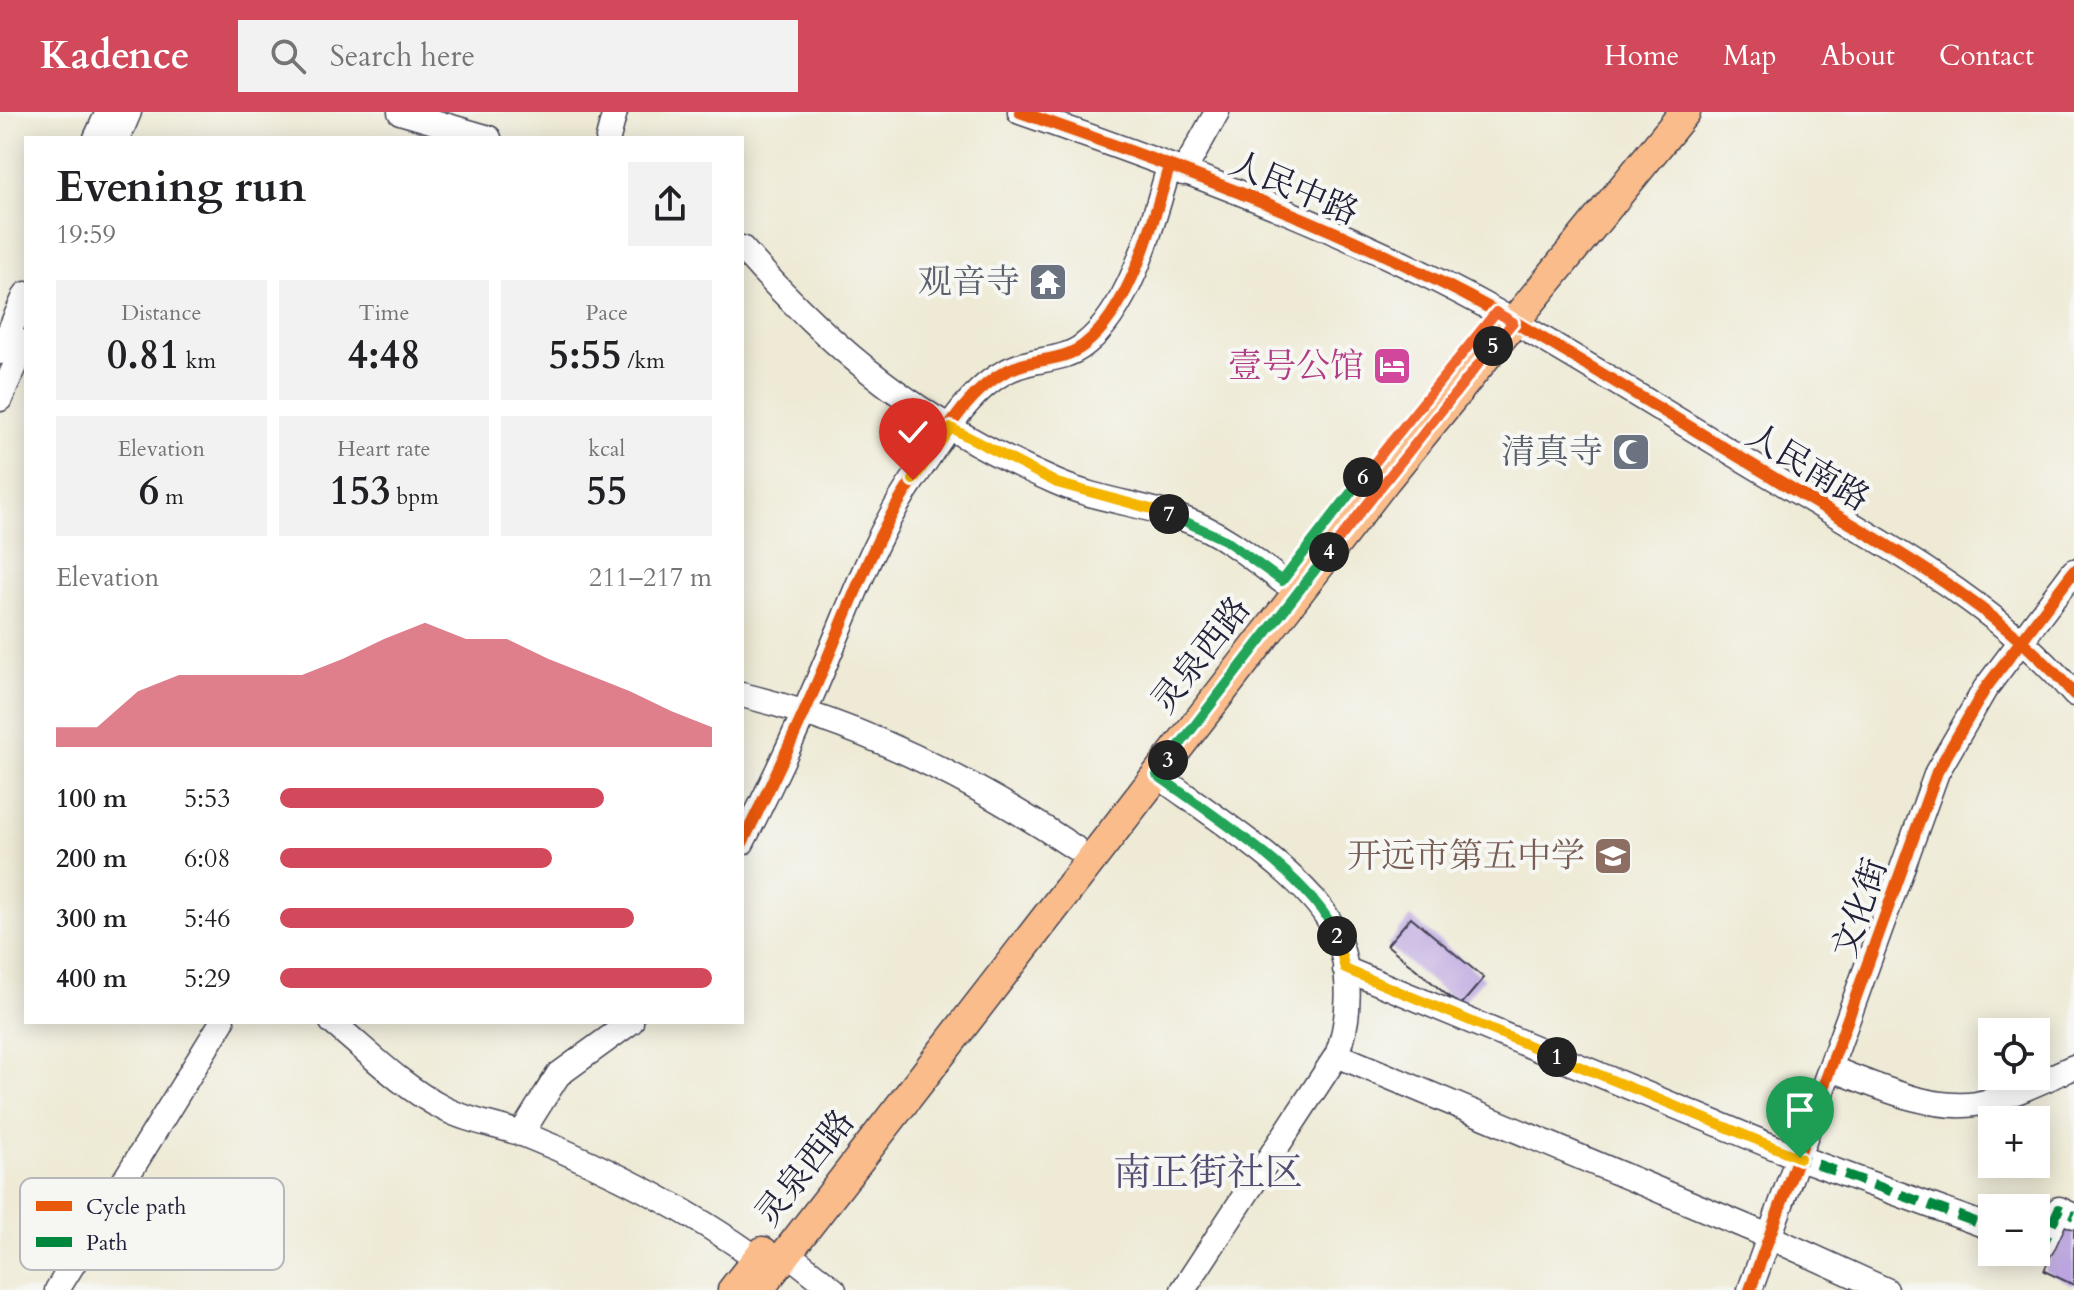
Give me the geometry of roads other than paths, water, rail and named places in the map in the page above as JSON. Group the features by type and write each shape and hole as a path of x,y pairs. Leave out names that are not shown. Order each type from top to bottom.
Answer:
{"main road":[{"name":"灵泉西路","path":"758,1290 1386,479 1659,112"},
{"name":"灵泉西路","path":"733,1290 1282,581 1504,317 1685,112"}],"street":[{"path":"97,136 108,112"},
{"path":"119,136 129,112"},
{"path":"400,112 482,136"},
{"path":"609,136 615,112"},
{"name":"人民中路","path":"1020,112 1176,170 1377,253 1504,317"},
{"path":"744,839 805,713 893,514 978,392 1003,373 1071,353 1100,329 1138,261 1176,170 1217,112"},
{"path":"744,250 805,318 847,356 951,428 1057,483 1170,514 1205,528 1282,581"},
{"path":"0,352 24,298"},
{"name":"人民南路","path":"1504,317 1916,566 2021,640 2074,694"},
{"path":"0,399 24,346"},
{"name":"文化街","path":"1750,1290 1937,772 1969,713 2074,571"},
{"path":"744,696 805,713 887,744 955,776 1075,848"},
{"path":"1157,775 1263,855 1321,907 1338,938 1345,969 1346,1017 1337,1055 1183,1290"},
{"path":"1345,969 1800,1158 1978,1223"},
{"path":"126,1178 221,1024"},
{"path":"335,1024 443,1108 521,1134 686,1210 758,1259"},
{"path":"521,1134 558,1075 628,1024"},
{"path":"1337,1055 1770,1237 1886,1290"},
{"path":"1832,1069 1920,1098 1970,1104 2003,1096 2074,1067"},
{"path":"2050,1229 2059,1209 2074,1216"},
{"path":"787,1253 834,1290"},
{"path":"57,1290 69,1270"}],"place":[{"name":"观音寺","path":"1048,282"},
{"name":"壹号公馆","path":"1392,366"},
{"name":"清真寺","path":"1631,452"},
{"name":"开远市第五中学","path":"1613,856"}],"district":[{"name":"南正街社区","path":"1208,1173"}]}
